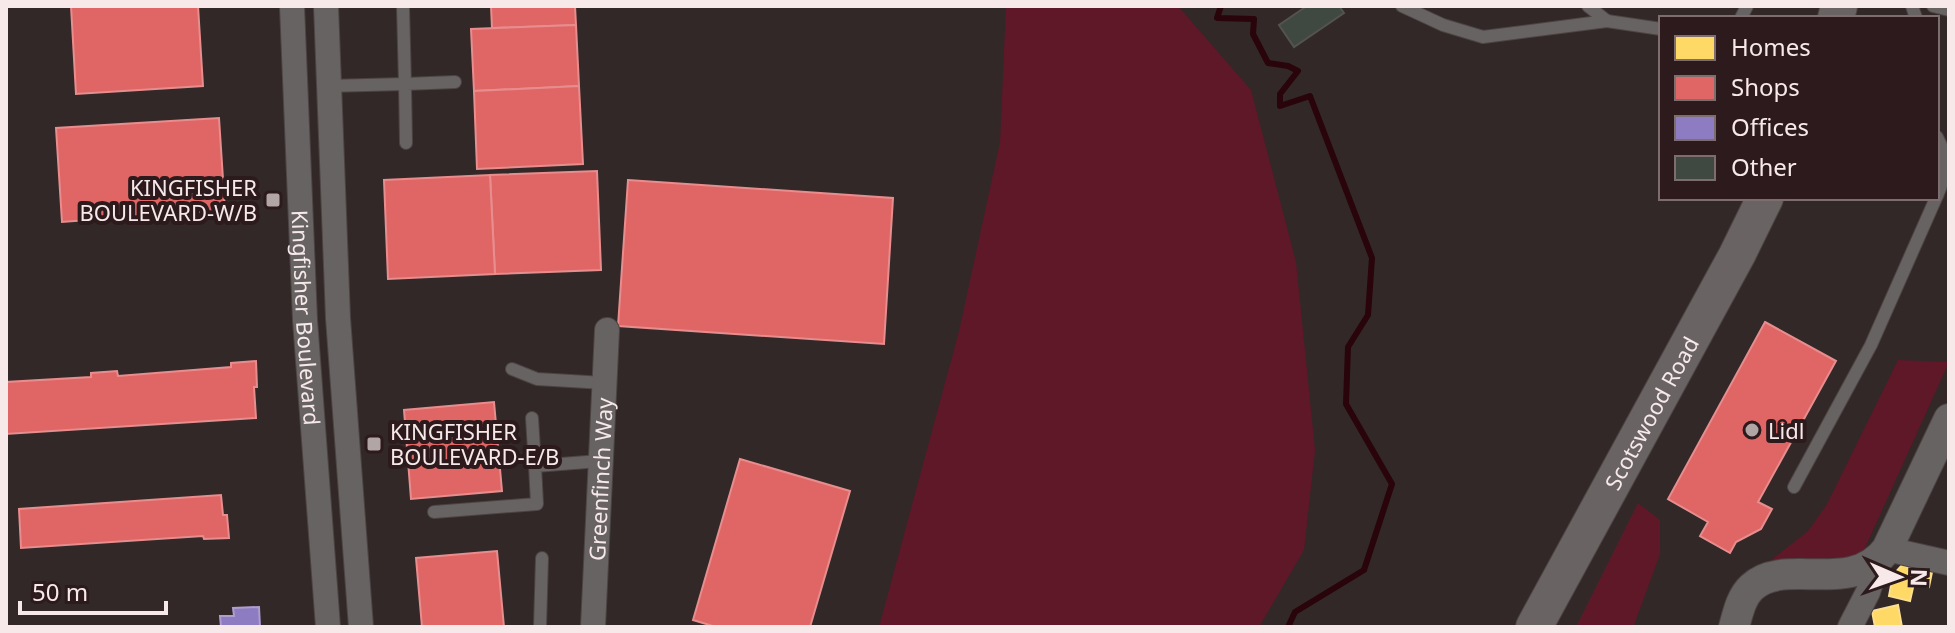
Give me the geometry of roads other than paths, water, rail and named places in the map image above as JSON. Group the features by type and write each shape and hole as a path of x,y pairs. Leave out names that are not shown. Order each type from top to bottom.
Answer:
{"main road":[{"name":"Scotswood Road","path":"1534,627 1764,200"}],"street":[{"name":"Kingfisher Boulevard","path":"292,6 305,320 328,627"},
{"name":"Kingfisher Boulevard","path":"326,6 338,318 361,627"},
{"name":"Greenfinch Way","path":"593,627 607,330"},
{"path":"1850,627 1868,592 1872,561 1949,419"},
{"path":"1734,627 1749,589 1759,581 1775,576 1872,561 1949,563"}],"lane":[{"path":"403,6 406,143"},
{"path":"1402,6 1443,25 1483,37 1607,21 1659,29"},
{"path":"1588,6 1607,21"},
{"path":"1933,6 1949,10"},
{"path":"328,86 455,82"},
{"path":"1939,141 1946,155 1947,166 1939,189"},
{"path":"1794,487 1871,345 1935,200"},
{"path":"512,369 537,379 604,383"},
{"path":"434,512 537,504 532,418"},
{"path":"535,466 600,461"},
{"path":"540,627 542,558"}],"waterway":[{"path":"1221,6 1217,18 1254,19 1253,34 1268,63 1298,71 1280,94 1280,106 1310,96 1372,258 1368,315 1348,347 1346,404 1392,484 1364,570 1295,612 1288,627"}],"place":[{"name":"KINGFISHER BOULEVARD-W/B","path":"273,200"},
{"name":"Lidl","path":"1752,430"},
{"name":"KINGFISHER BOULEVARD-E/B","path":"374,444"}]}
